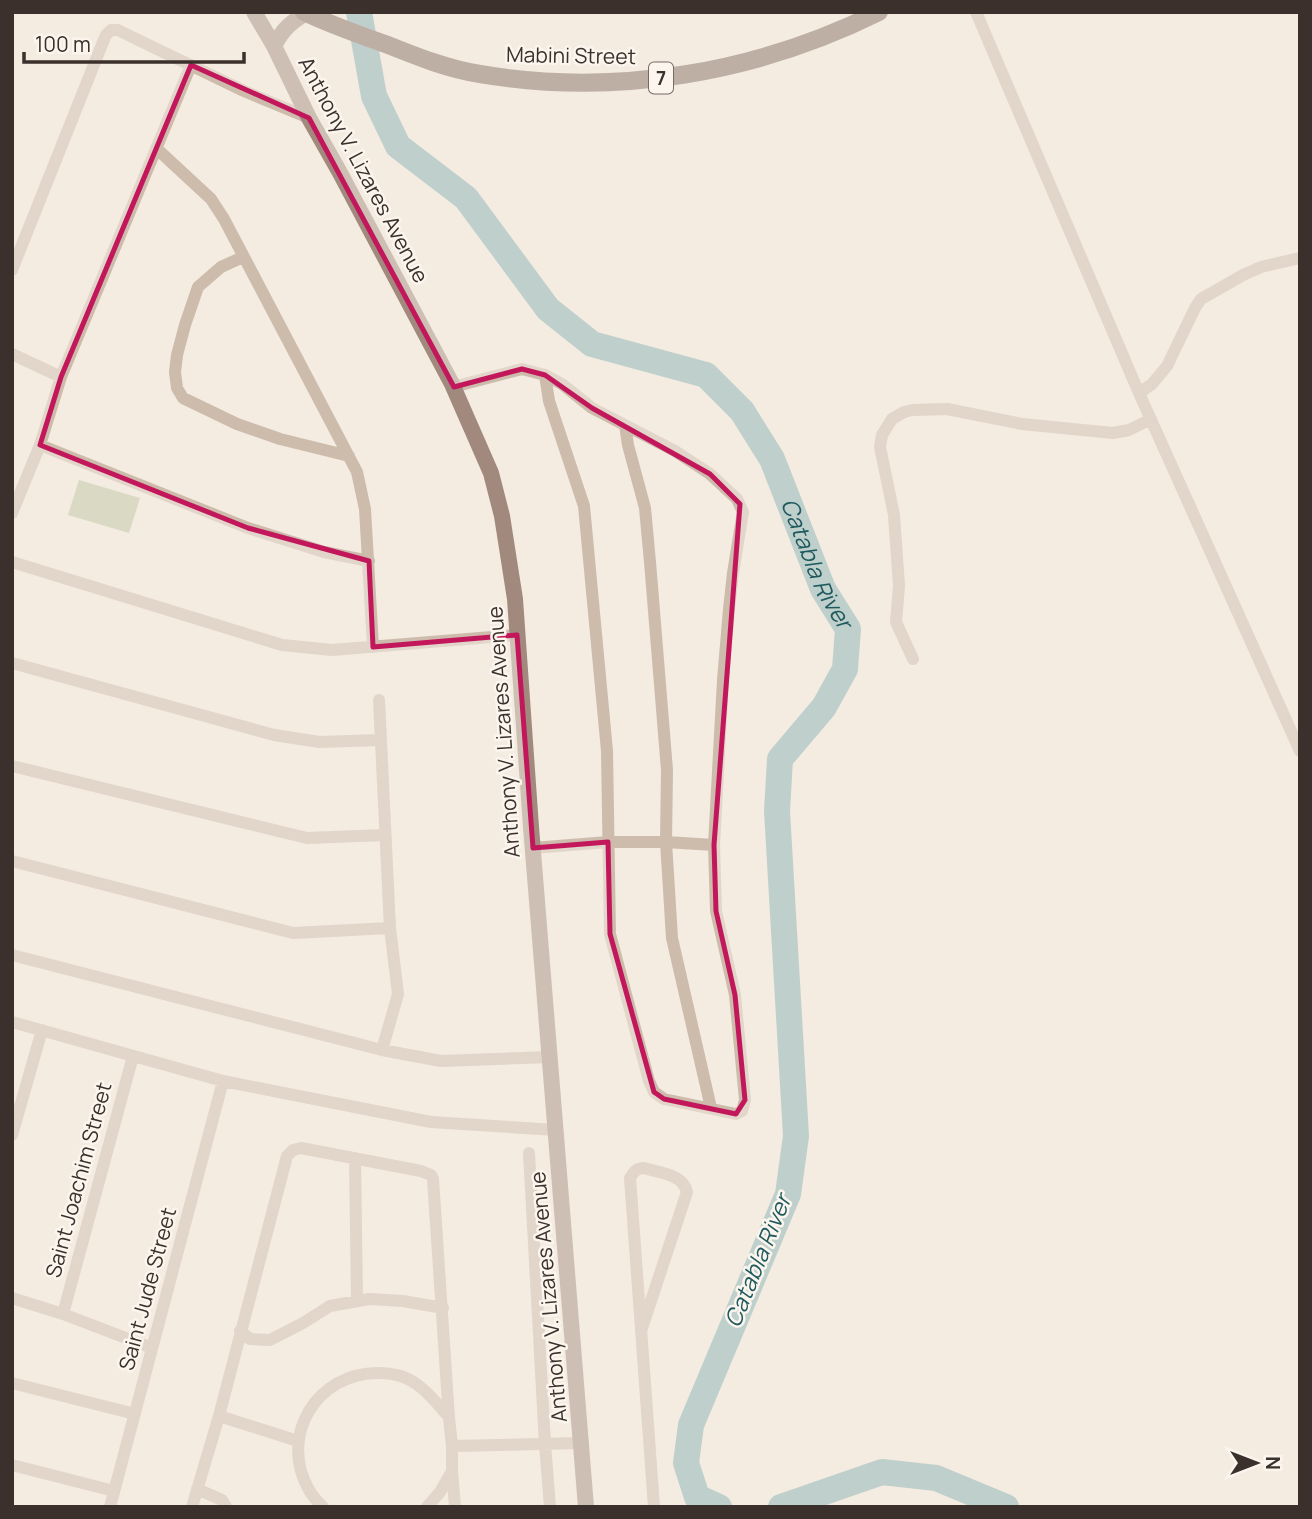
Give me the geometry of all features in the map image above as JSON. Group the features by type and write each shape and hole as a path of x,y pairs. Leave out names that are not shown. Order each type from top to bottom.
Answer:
{"main road":[{"name":"Anthony V. Lizares Avenue","path":"254,12 453,387 491,473 502,516 515,599 586,1507"},
{"name":"Mabini Street","path":"305,13 435,63 479,74 552,82 641,81 718,69 821,39 879,12"},
{"path":"274,46 281,32 305,13"}],"street":[{"path":"976,12 1139,393 1300,751"},
{"path":"12,270 108,32 118,30 244,91 309,118"},
{"path":"12,513 40,444 61,377 191,65"},
{"path":"156,148 211,200 224,219 357,472 365,509 373,647"},
{"path":"243,257 220,267 198,287 177,355 177,388 183,398 237,424 280,439 349,456"},
{"path":"1139,393 1152,384 1167,366 1201,299 1261,267 1300,258"},
{"path":"12,354 61,377"},
{"path":"453,387 522,369 545,375 562,384 592,408 675,451 710,474 737,499 743,512 729,609 714,845 716,911 735,995 746,1100 742,1111 736,1114 664,1099 654,1092 610,934 607,751 589,548 583,506 549,401 545,375"},
{"path":"914,659 896,622 899,586 894,515 880,447 882,435 892,419 913,410 947,409 1022,424 1113,433 1129,430 1151,419"},
{"path":"625,425 642,492 646,521 667,770 666,842 672,938 711,1108"},
{"path":"40,444 261,532 324,552 369,561"},
{"path":"12,562 282,645 331,650 517,635"},
{"path":"12,663 274,735 319,742 380,740"},
{"path":"379,700 390,929 398,994 382,1050"},
{"path":"12,766 307,838 385,835"},
{"path":"533,848 608,842 714,845"},
{"path":"12,861 293,933 390,929"},
{"path":"12,956 382,1050 441,1061 550,1056"},
{"path":"12,1022 223,1081 431,1122 556,1130"},
{"path":"12,1135 42,1030"},
{"name":"Saint Joachim Street","path":"62,1314 133,1056"},
{"name":"Saint Jude Street","path":"110,1507 223,1081"},
{"path":"192,1507 219,1416 287,1156 301,1147 421,1171 431,1175 433,1179 455,1507"},
{"path":"529,1153 550,1507"},
{"path":"355,1158 357,1301"},
{"path":"641,1331 687,1192 680,1179 644,1168 634,1171 630,1178 641,1331 654,1507"},
{"path":"12,1298 152,1348"},
{"path":"240,1331 250,1339 270,1340 330,1306 369,1299 403,1301 443,1308"},
{"path":"323,1507 309,1491 299,1467 298,1441 305,1416 319,1395 340,1380 364,1372 389,1373 413,1382 433,1397 449,1418"},
{"path":"12,1383 135,1414"},
{"path":"219,1416 298,1441"},
{"path":"452,1446 581,1443"},
{"path":"12,1465 114,1491"},
{"path":"427,1507 440,1492 452,1471"},
{"path":"197,1489 222,1500 226,1507"}],"highlighted area":[{"path":"191,65 309,118 454,387 522,369 545,375 592,408 710,474 740,504 714,845 716,911 735,995 745,1100 736,1114 664,1099 654,1092 610,934 608,842 533,848 517,635 373,647 369,561 248,528 40,445 61,377"}],"green space":[{"path":"79,480 140,498 129,533 68,515"}],"waterway":[{"name":"Catabla River","path":"359,12 374,96 398,146 466,198 548,309 592,344 706,375 742,411 772,459 823,589 848,629 845,669 824,707 780,759 777,811 796,1136 788,1194 691,1425 686,1463 697,1497 719,1507"},
{"name":"Catabla River","path":"781,1507 882,1472 936,1478 1006,1507"}]}
